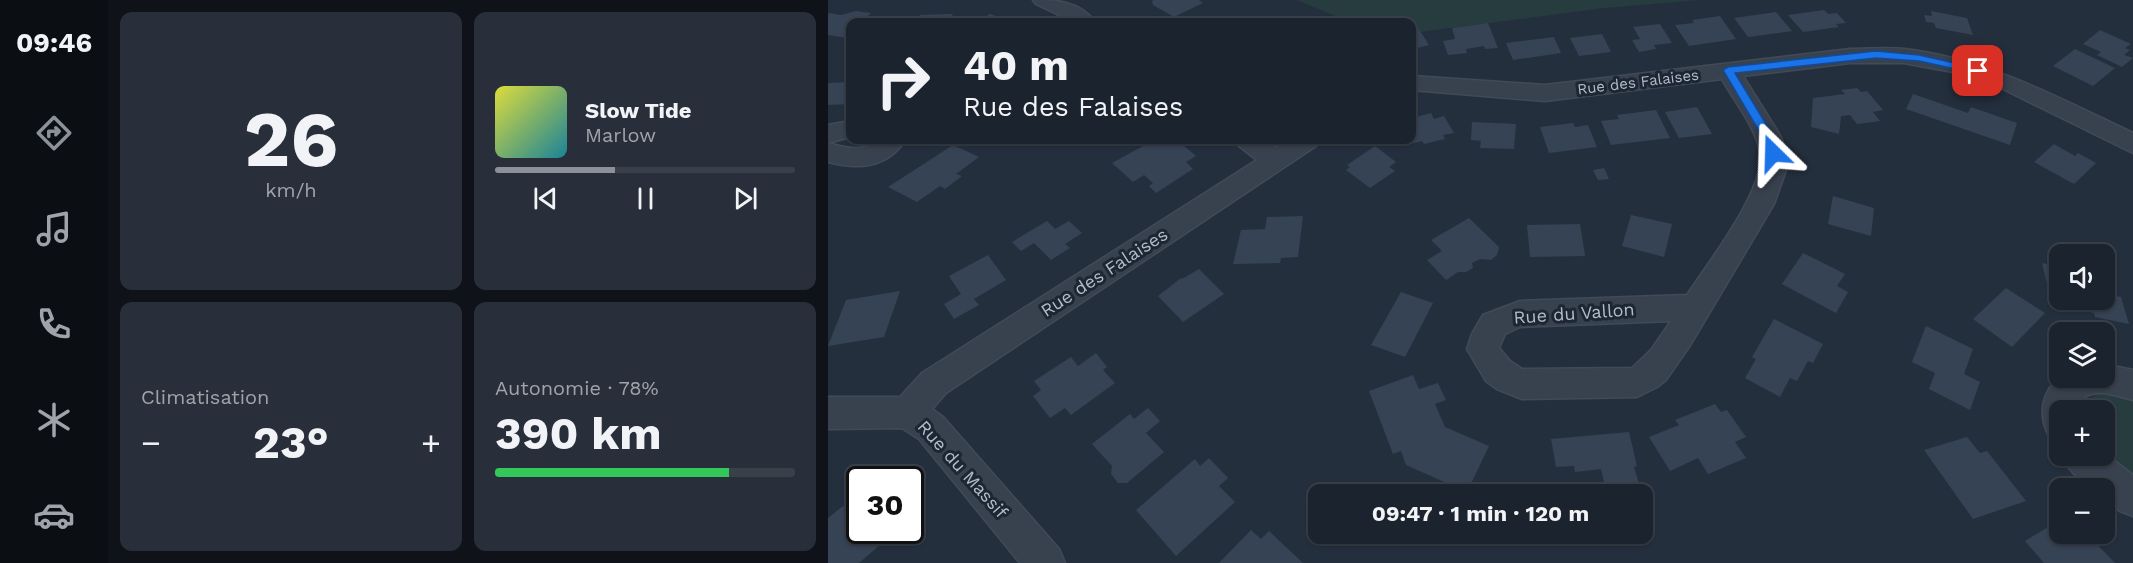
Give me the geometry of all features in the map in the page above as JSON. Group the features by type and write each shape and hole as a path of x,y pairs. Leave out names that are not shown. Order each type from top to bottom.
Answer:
{"street":[{"path":"1043,0 1065,9 1078,18"},
{"name":"Rue des Falaises","path":"1416,83 1545,93 1863,55 1890,55 1933,60 1978,71 2022,88 2133,144"},
{"name":"Rue du Vallon","path":"1696,308 1520,314 1501,319 1489,330 1483,349 1491,364 1503,376 1523,385 1636,382 1652,371 1696,308 1764,197 1773,170 1773,153 1768,137 1728,70"},
{"path":"828,134 846,130"},
{"path":"828,152 856,159 872,155 889,144"},
{"path":"1253,144 1275,160"},
{"name":"Rue des Falaises","path":"908,412 934,383 1301,144"},
{"path":"2115,381 2133,385"},
{"name":"Rue du Massif","path":"828,413 908,412 931,428 1045,563"},
{"path":"2093,466 2133,498"}],"green space":[{"path":"1297,0 1700,0 1604,8 1416,32 1416,18 1340,18"},
{"path":"2098,394 2133,398 2133,481 2115,465 2115,400 2088,400"}],"building":[{"path":"1154,0 1199,0 1203,3 1174,17 1153,5"},
{"path":"1824,10 1828,14 1837,13 1846,23 1836,24 1839,27 1803,32 1788,15"},
{"path":"856,11 871,13 868,16 875,17 846,18 846,38 828,35 828,13 841,15"},
{"path":"1931,11 1967,18 1973,35 1936,28 1934,23 1926,22 1924,15 1932,16"},
{"path":"1776,12 1792,31 1748,37 1734,18"},
{"path":"953,14 950,18 918,18 920,15"},
{"path":"990,14 1001,18 984,18"},
{"path":"1720,16 1736,39 1689,46 1675,25 1694,23 1692,20"},
{"path":"1488,23 1498,48 1485,49 1484,46 1466,49 1467,53 1448,55 1443,41 1455,39 1452,28"},
{"path":"1660,24 1672,43 1654,45 1656,49 1639,52 1632,40 1640,39 1633,27"},
{"path":"1416,26 1429,45 1417,48 1416,52"},
{"path":"2100,30 2131,44 2125,48 2130,50 2124,55 2133,58 2122,67 2097,55 2101,52 2083,44"},
{"path":"1602,34 1611,52 1579,56 1570,38"},
{"path":"1554,37 1561,53 1513,60 1506,43"},
{"path":"2075,49 2115,68 2093,86 2053,66"},
{"path":"846,82 846,104 828,105 828,83"},
{"path":"1857,88 1861,92 1867,91 1883,110 1873,112 1880,121 1857,124 1850,115 1841,116 1839,134 1811,127 1813,98 1845,94 1841,90"},
{"path":"1913,94 1968,113 1971,107 2017,123 2010,145 1906,109"},
{"path":"1697,107 1712,134 1679,138 1665,112"},
{"path":"1656,110 1670,138 1611,145 1601,121 1619,119 1617,115"},
{"path":"1431,113 1434,119 1444,116 1454,133 1443,135 1445,139 1424,144 1422,141 1416,143 1416,117"},
{"path":"1472,122 1516,124 1514,149 1480,148 1481,141 1471,140"},
{"path":"1573,123 1575,127 1588,125 1597,147 1549,153 1540,127"},
{"path":"1147,144 1182,144 1196,156 1186,162 1193,169 1156,193 1149,186 1153,183 1144,175 1133,182 1112,163"},
{"path":"2054,144 2075,156 2078,153 2096,163 2074,184 2034,162"},
{"path":"953,145 979,157 956,174 962,176 945,189 940,186 917,202 888,187"},
{"path":"1375,146 1396,162 1389,167 1395,171 1370,188 1346,170 1350,167 1347,165"},
{"path":"1604,168 1609,179 1598,180 1593,170"},
{"path":"1833,196 1874,208 1871,236 1828,224"},
{"path":"1631,215 1672,224 1664,257 1622,246"},
{"path":"1303,216 1298,257 1281,258 1280,263 1233,264 1241,230 1265,229 1267,217"},
{"path":"1469,218 1499,247 1497,255 1491,260 1480,259 1472,263 1473,268 1466,272 1458,272 1446,280 1427,260 1442,251 1431,240"},
{"path":"1047,221 1055,229 1069,221 1082,233 1065,244 1070,248 1051,260 1034,243 1021,251 1012,242"},
{"path":"1580,224 1585,256 1530,257 1527,225"},
{"path":"1803,253 1845,274 1837,286 1848,292 1836,313 1782,284"},
{"path":"988,255 1006,280 974,299 979,305 954,319 944,304 961,294 949,276"},
{"path":"2042,263 2049,265 2049,292"},
{"path":"1199,269 1224,294 1183,322 1158,296 1181,278"},
{"path":"2006,288 2045,313 2012,347 1973,319"},
{"path":"900,291 884,337 828,346 846,300"},
{"path":"1401,292 1433,303 1405,357 1371,345"},
{"path":"2115,296 2121,297 2129,324 2095,317 2094,313 2080,310 2115,310"},
{"path":"1774,319 1823,344 1813,363 1808,361 1797,381 1790,378 1780,397 1745,378 1756,359 1752,357"},
{"path":"1926,326 1973,349 1964,374 1980,382 1970,410 1929,389 1935,373 1912,362"},
{"path":"1096,353 1107,367 1103,370 1115,383 1071,415 1065,408 1050,418 1033,396 1041,390 1034,381 1071,357 1078,366"},
{"path":"1413,375 1419,389 1438,383 1446,400 1435,404 1445,427 1489,446 1471,484 1449,484 1406,465 1401,451 1393,454 1369,391"},
{"path":"1715,404 1721,412 1727,410 1746,437 1735,442 1746,458 1708,474 1698,458 1670,471 1649,437 1679,425 1675,420"},
{"path":"1148,408 1160,421 1146,433 1164,452 1127,483 1118,483 1111,474 1112,466 1092,444 1130,414 1134,419"},
{"path":"1629,432 1639,484 1604,484 1601,469 1575,472 1574,466 1556,467 1551,439"},
{"path":"1967,437 1980,453 1987,451 2026,501 1973,519 1924,450"},
{"path":"1209,458 1228,478 1219,486 1235,502 1176,556 1136,510 1195,459 1200,466"},
{"path":"843,506 846,509 846,544 880,545 859,563 828,563 828,518"},
{"path":"2049,527 2049,544 2097,544 2115,563 2044,563 2025,541"},
{"path":"1251,530 1261,539 1269,531 1303,563 1219,563"}],"route":[{"path":"1773,153 1764,129 1728,70 1876,54 1919,58 1978,71"}]}
